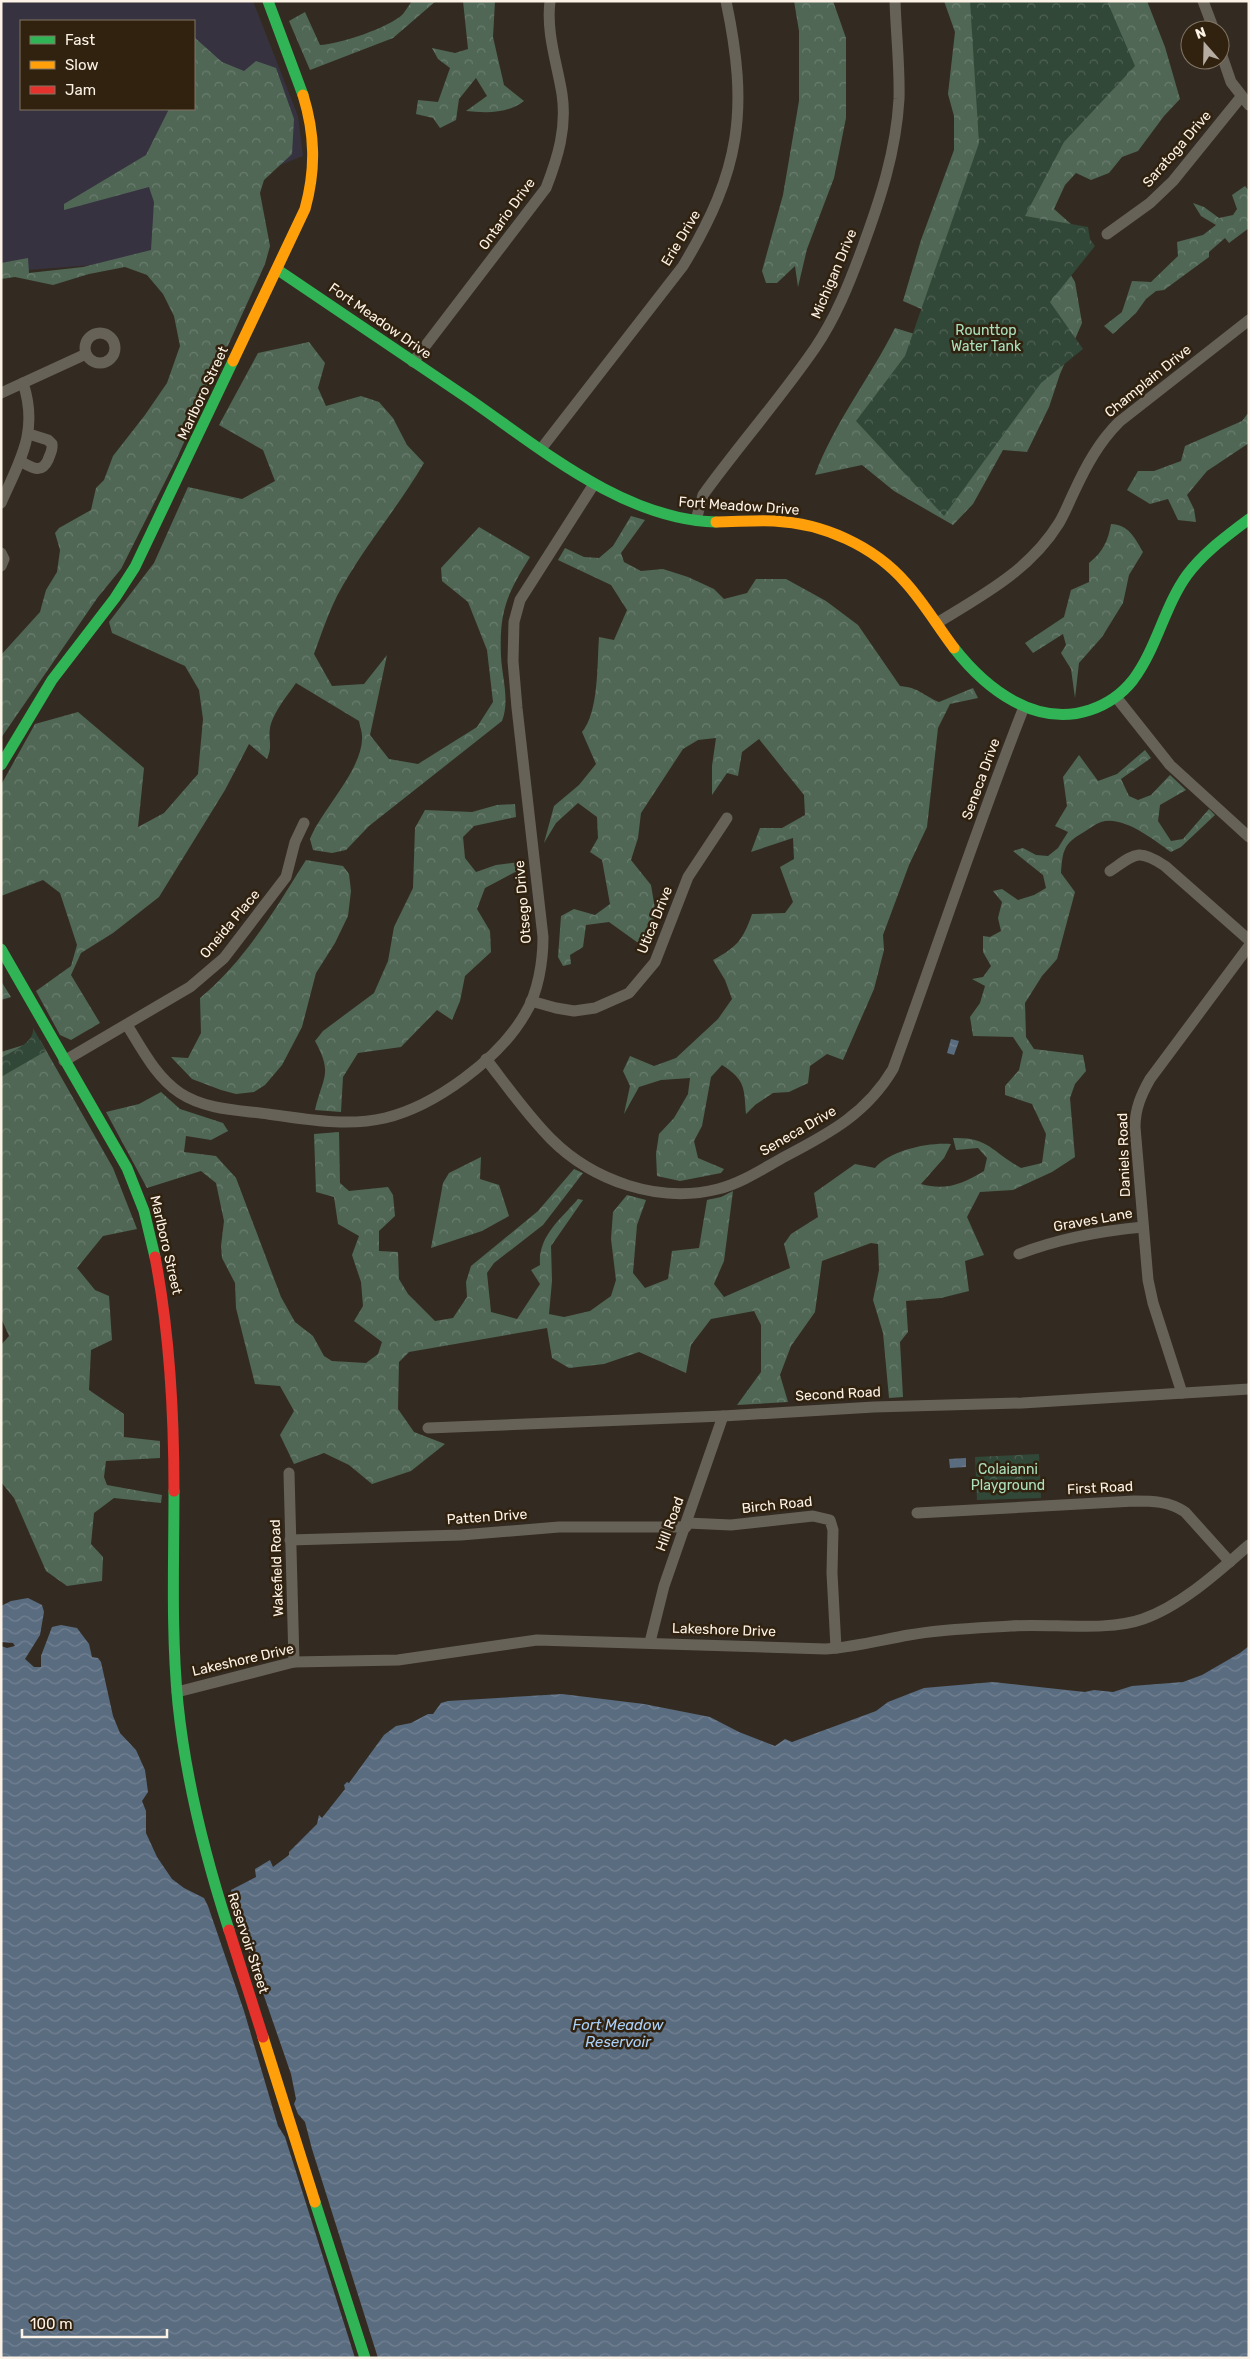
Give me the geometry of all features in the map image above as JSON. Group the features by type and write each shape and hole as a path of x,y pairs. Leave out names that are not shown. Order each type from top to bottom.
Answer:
{"street":[{"name":"Marlboro Street","path":"1,765 52,680 115,598 135,566 278,270 305,209 312,182 314,158 312,132 305,106 268,1"},
{"name":"Ontario Drive","path":"414,362 546,188 558,156 564,116 562,95 551,43 550,1"},
{"name":"Erie Drive","path":"541,449 684,266 703,234 718,202 736,142 739,97 736,52 726,1"},
{"name":"Michigan Drive","path":"696,520 703,495 814,348 836,313 853,272 876,211 889,169 895,138 899,98 895,1"},
{"path":"1203,1 1210,20"},
{"path":"1226,70 1230,82 1245,101"},
{"name":"Saratoga Drive","path":"1107,234 1150,203 1173,181 1245,101"},
{"name":"Fort Meadow Drive","path":"278,270 594,484 654,511 696,520 775,521 817,528 839,536 880,559 914,593 959,655 977,676 1024,707 1040,714 1072,714 1099,707 1116,697 1143,668 1167,610 1190,570 1210,549 1249,518"},
{"name":"Champlain Drive","path":"937,623 995,588 1039,551 1060,522 1086,466 1106,435 1119,422 1249,320"},
{"path":"1,393 86,354"},
{"path":"1,503 20,461 29,434 29,406 23,383"},
{"path":"20,461 36,469 41,469 45,466 52,449 49,440 29,434"},
{"name":"Otsego Drive","path":"127,1025 161,1076 170,1085 192,1100 220,1108 320,1121 360,1122 401,1114 431,1100 486,1059 515,1029 526,1013 531,1001 543,956 543,937 517,708 513,661 514,622 520,600 594,484"},
{"path":"1,553 4,559 1,566"},
{"path":"1116,697 1170,765 1249,837"},
{"name":"Seneca Drive","path":"486,1059 551,1139 589,1168 631,1187 676,1194 719,1189 748,1177 832,1131 852,1117 880,1090 893,1069 993,787 1024,707"},
{"name":"Utica Drive","path":"531,1001 574,1011 594,1008 629,993 655,962 688,878 726,818"},
{"name":"Oneida Place","path":"64,1060 190,987 224,958 286,877 297,837 304,823"},
{"path":"1110,870 1134,855 1150,856 1165,866 1249,940"},
{"name":"Daniels Road","path":"1182,1393 1153,1304 1143,1227 1135,1127 1138,1103 1150,1079 1249,946"},
{"name":"Marlboro Street","path":"1,949 127,1168 140,1196 148,1222 170,1346 173,1390 176,1523"},
{"name":"Graves Lane","path":"1019,1254 1067,1237 1100,1231 1143,1227"},
{"name":"Second Road","path":"428,1428 723,1416 874,1407 1022,1403 1249,1389"},
{"name":"Hill Road","path":"650,1642 659,1600 723,1416"},
{"name":"Wakefield Road","path":"289,1473 294,1662"},
{"name":"First Road","path":"917,1513 1134,1501 1162,1502 1178,1507 1185,1512 1230,1562"},
{"name":"Birch Road","path":"686,1525 731,1525 813,1516 830,1520 833,1530 832,1573 836,1648"},
{"name":"Reservoir Street","path":"176,1523 177,1692 185,1767 204,1850 365,2358"},
{"name":"Patten Drive","path":"290,1540 461,1535 559,1527 686,1525"},
{"name":"Lakeshore Drive","path":"177,1692 294,1662 398,1660 537,1640 836,1648 866,1645 922,1633 1010,1626 1129,1623 1152,1616 1165,1608 1230,1562 1249,1545"}],"shaded area":[{"path":"1,1 253,1 298,116 303,156 245,179 266,252 1,272"}],"green space":[{"path":"412,1 436,1 393,38 310,70 289,21 305,12 320,45 328,44 387,25 403,14"},
{"path":"463,1 495,1 493,37 504,85 524,101 503,110 489,112 466,111 487,96 476,78 459,99 456,120 440,128 433,118 416,114 418,100 438,102 450,68 438,59 432,48 455,53 468,49"},
{"path":"794,1 833,1 846,38 846,118 834,178 807,249 798,287 795,266 777,283 766,283 762,271 783,195 799,101 799,31"},
{"name":"Rounttop Water Tank","path":"944,1 1147,1 1165,47 1180,99 1164,116 1138,151 1122,157 1109,173 1091,180 1076,173 1065,185 1054,209 1080,232 1065,265 1075,282 1082,323 1060,374 1049,407 1027,452 1003,450 973,504 953,525 894,491 862,465 815,475 832,437 895,328 918,335 926,311 903,301 921,240 954,150 954,116 948,94 955,32"},
{"name":"Rounttop Water Tank","path":"970,1 1107,1 1135,66 1064,142 1025,216 1088,227 1090,239 1095,246 1050,302 1083,349 1041,383 944,516 856,421 905,356 979,143"},
{"path":"195,38 222,62 244,71 256,61 276,68 294,119 292,154 264,180 260,193 270,246 265,264 176,460 121,569 98,597 1,738 1,655 40,612 46,590 57,572 60,550 55,533 59,528 91,510 96,488 104,480 113,456 167,383 180,346 174,316 163,294 147,275 125,267 89,274 53,285 15,277 1,279 1,263 28,258 29,273 83,267 151,250 154,202 149,187 64,210 64,204 146,155 168,110 195,110"},
{"path":"1245,186 1249,191 1249,228 1229,243 1225,238 1209,252 1209,257 1164,290 1156,291 1113,334 1104,326 1122,312 1132,281 1151,282 1178,256 1177,242 1203,235 1216,225 1201,216 1193,203 1204,207 1219,218 1233,215 1237,209 1232,195"},
{"path":"309,342 325,363 318,388 326,406 361,396 379,402 393,418 407,445 424,463 403,497 368,545 337,596 314,654 332,686 364,684 387,655 370,735 389,759 418,764 477,727 493,702 487,650 468,602 442,581 441,568 479,527 530,557 515,582 503,615 501,656 505,705 502,721 369,826 346,850 332,853 313,850 310,839 350,775 361,748 362,734 359,721 296,683 277,710 272,722 270,728 270,750 267,759 249,744 225,790 159,897 113,933 81,953 71,975 100,1023 71,1040 60,1035 36,991 71,966 77,945 60,893 43,880 1,896 1,785 35,724 78,712 144,768 138,827 164,813 198,774 203,719 199,690 185,666 112,633 109,622 154,563 188,487 242,499 275,481 263,450 219,425 258,353"},
{"path":"1249,412 1249,443 1207,471 1187,495 1194,509 1196,522 1178,520 1168,499 1150,504 1127,490 1138,471 1154,471 1181,461 1185,446 1242,421"},
{"path":"631,516 645,520 621,553 624,562 641,571 663,569 688,577 714,589 724,599 747,593 756,579 786,579 826,601 858,625 900,686 917,690 939,702 973,688 978,698 950,704 938,728 927,827 909,865 883,935 884,950 874,989 843,1060 827,1054 810,1066 808,1083 789,1092 773,1093 755,1105 746,1114 744,1091 740,1081 736,1075 722,1065 711,1077 702,1126 694,1141 698,1158 724,1169 721,1173 680,1181 657,1176 656,1154 659,1134 674,1118 688,1094 690,1078 661,1080 639,1087 624,1114 630,1086 623,1071 630,1056 654,1066 676,1058 718,1019 732,999 725,980 713,960 734,947 742,937 752,914 785,913 793,902 780,867 794,859 793,838 751,852 760,828 782,828 805,815 804,795 759,739 742,752 738,776 727,773 712,795 712,766 716,738 698,740 683,749 641,813 638,838 631,860 651,885 656,915 641,945 609,922 586,925 583,947 570,955 571,964 563,966 558,957 561,916 574,909 595,915 610,904 602,860 590,852 598,838 597,817 578,803 556,823 544,843 554,806 579,785 596,764 582,732 592,712 599,637 614,640 627,610 611,585 558,560 565,548 584,557 599,558 613,546"},
{"path":"1111,524 1122,526 1126,529 1134,537 1143,552 1129,575 1123,603 1102,637 1079,663 1075,698 1071,669 1061,653 1066,645 1063,634 1033,653 1025,643 1064,617 1071,590 1089,582 1089,563 1104,546"},
{"path":"1145,750 1151,758 1121,779 1129,796 1138,800 1151,795 1170,775 1186,790 1160,805 1158,821 1171,841 1183,839 1209,809 1215,815 1181,847 1171,852 1138,830 1119,822 1110,821 1094,825 1077,836 1065,848 1061,873 1075,892 1057,959 1042,976 1025,1003 1026,1037 1034,1049 1083,1055 1086,1071 1075,1084 1070,1098 1075,1157 1052,1172 1013,1190 980,1192 967,1217 984,1255 965,1261 969,1291 941,1298 906,1301 908,1332 900,1342 903,1397 889,1398 883,1333 873,1300 879,1270 878,1244 871,1243 822,1261 815,1312 791,1346 780,1375 788,1402 737,1405 761,1372 761,1325 754,1311 711,1319 691,1345 686,1373 639,1352 604,1364 569,1368 552,1358 547,1328 409,1352 399,1362 398,1409 414,1432 445,1444 411,1471 372,1484 349,1465 324,1453 294,1464 280,1435 294,1411 280,1386 255,1384 236,1308 235,1283 222,1258 221,1246 224,1221 216,1183 201,1171 147,1188 106,1112 139,1104 161,1092 180,1109 223,1123 228,1131 211,1140 186,1136 184,1152 216,1156 236,1178 281,1297 295,1322 313,1336 324,1356 332,1361 366,1363 378,1354 382,1342 354,1321 363,1306 361,1282 352,1255 359,1236 338,1224 334,1197 316,1192 314,1134 339,1132 340,1183 349,1191 388,1187 393,1195 395,1216 379,1231 379,1251 398,1252 399,1279 408,1294 435,1321 453,1318 467,1297 466,1282 471,1266 538,1211 574,1169 583,1173 543,1225 494,1263 487,1273 491,1312 517,1319 540,1284 531,1270 540,1265 540,1255 546,1237 578,1199 583,1200 551,1246 552,1281 549,1314 564,1317 590,1311 611,1296 616,1280 611,1239 613,1212 627,1195 646,1200 637,1225 633,1273 645,1288 668,1279 672,1251 699,1248 707,1200 721,1197 733,1191 724,1261 714,1284 724,1297 790,1268 784,1244 791,1234 818,1217 814,1193 855,1164 875,1168 890,1156 910,1148 932,1144 951,1144 944,1158 921,1184 938,1187 954,1185 984,1171 987,1158 978,1148 956,1150 953,1138 965,1138 983,1143 1021,1168 1042,1163 1046,1134 1032,1104 1005,1095 1005,1086 1019,1070 1023,1052 1013,1037 973,1036 970,1017 980,1003 985,986 972,979 983,977 991,966 983,952 983,936 990,937 1001,931 998,918 1002,902 993,891 1002,889 1018,900 1034,895 1046,888 1043,875 1013,851 1023,848 1036,855 1048,856 1058,848 1068,832 1055,826 1067,806 1063,777 1079,755 1098,781 1117,774"},
{"path":"515,804 516,817 474,826 463,837 465,858 476,872 496,865 520,862 521,869 485,888 477,909 490,931 491,952 465,976 460,1001 452,1020 437,1010 401,1047 358,1053 343,1077 341,1112 315,1110 325,1075 325,1068 315,1041 323,1031 374,993 388,961 394,927 413,888 415,828 425,810 472,812 497,805"},
{"path":"306,860 343,866 349,874 351,891 348,916 335,943 316,973 302,1027 282,1065 265,1085 254,1092 236,1094 192,1079 171,1057 188,1058 201,1033 200,998 231,968 259,933"},
{"path":"1,981 11,997 1,1000"},
{"path":"33,1028 46,1051 1,1077 1,1058 27,1042 33,1033"},
{"path":"40,1040 113,1168 137,1229 103,1236 77,1268 95,1290 109,1296 112,1340 91,1350 89,1390 124,1414 124,1437 160,1441 160,1458 106,1461 104,1477 107,1485 162,1495 161,1503 114,1498 94,1513 91,1544 103,1557 102,1581 67,1586 46,1571 14,1498 1,1482 1,1345 9,1336 1,1318 1,1052"},
{"path":"481,1157 480,1179 499,1185 509,1216 482,1231 431,1248 443,1183 449,1173"},
{"name":"Colaianni Playground","path":"1039,1454 1041,1498 977,1500 975,1457"}],"water":[{"path":"951,1039 959,1041 954,1055 947,1053"},
{"path":"966,1458 966,1467 950,1468 949,1459"},
{"path":"28,1598 42,1605 44,1612 40,1635 25,1659 34,1667 41,1667 41,1656 52,1627 61,1625 77,1628 89,1644 92,1657 98,1658 101,1662 113,1716 120,1733 136,1750 145,1770 148,1792 142,1801 146,1811 146,1833 157,1857 172,1879 184,1888 204,1898 208,1906 244,2011 278,2126 285,2137 355,2358 1,2358 1,1646 7,1648 15,1646 13,1643 1,1642 1,1606 11,1601"},
{"name":"Fort Meadow Reservoir","path":"1249,1646 1249,2358 378,2358 305,2122 298,2114 294,2104 296,2099 291,2074 236,1915 231,1890 256,1877 255,1869 270,1860 273,1867 289,1855 289,1852 317,1824 319,1815 322,1818 345,1789 344,1785 347,1782 349,1783 384,1735 396,1726 411,1723 428,1714 433,1714 441,1703 448,1701 562,1694 644,1704 710,1717 739,1732 775,1746 785,1739 792,1742 876,1711 888,1702 924,1688 993,1682 1085,1692 1094,1690 1113,1692 1132,1686 1183,1682 1202,1675"}],"traffic: fast":[{"path":"268,1 303,95"},
{"path":"278,270 584,478 648,509 682,518 716,522"},
{"path":"1,765 52,680 115,598 135,567 233,361"},
{"path":"954,648 981,678 1014,701 1032,709 1050,714 1070,714 1097,708 1114,698 1133,680 1148,655 1172,600 1187,575 1216,545 1249,519"},
{"path":"1,949 127,1168 144,1211 155,1257"},
{"path":"174,1491 174,1651 178,1704 191,1790 212,1874 229,1930"},
{"path":"315,2202 365,2358"}],"traffic: slow":[{"path":"233,361 305,209 309,194 313,152 310,124 303,95"},
{"path":"716,522 767,521 792,523 811,526 846,539 879,558 906,583 954,648"},
{"path":"263,2037 315,2202"}],"traffic: jam":[{"path":"155,1257 168,1344 174,1491"},
{"path":"229,1930 263,2037"}]}
